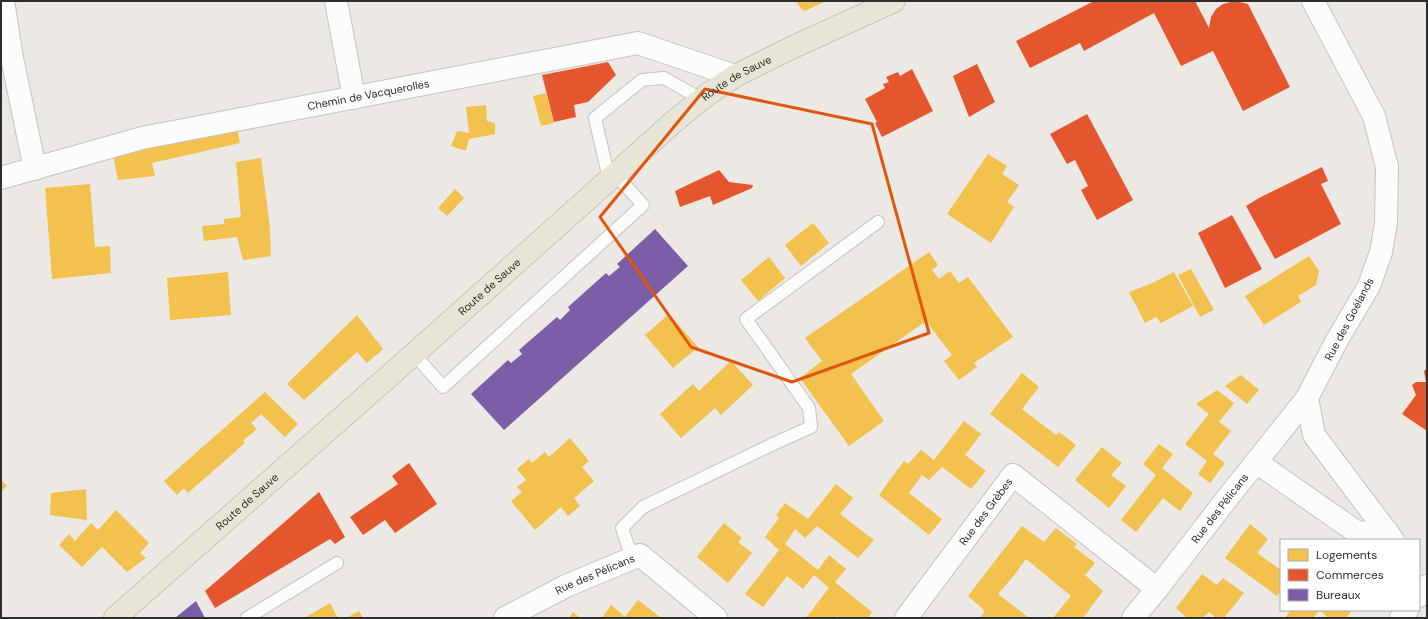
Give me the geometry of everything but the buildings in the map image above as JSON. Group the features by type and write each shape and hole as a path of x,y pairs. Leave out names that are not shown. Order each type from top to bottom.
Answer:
{"main road":[{"name":"Route de Sauve","path":"115,618 414,354 612,176 701,99 735,76 791,48 894,1"}],"street":[{"path":"3,1 12,58 35,168"},
{"path":"336,1 354,98"},
{"name":"Rue des Goélands","path":"1307,398 1337,340 1369,286 1381,252 1386,223 1387,167 1374,116 1313,1"},
{"name":"Chemin de Vacquerolles","path":"1,178 142,138 638,43 735,76"},
{"path":"1307,398 1314,435 1390,535"},
{"name":"Rue des Pélicans","path":"1133,618 1158,590 1307,398"},
{"path":"1256,462 1358,533 1390,535"},
{"name":"Rue des Grèbes","path":"906,618 1013,475 1158,590"},
{"name":"Rue des Pélicans","path":"506,618 566,586 640,555 716,618"},
{"path":"1420,572 1427,580"},
{"path":"1420,595 1427,586"}],"lane":[{"path":"414,354 443,387 643,205 612,176 595,118 642,80 664,78 701,99"},
{"path":"632,558 622,528 643,507 811,427 809,408 746,319 878,222"},
{"path":"247,618 337,562"}],"highlighted area":[{"path":"705,89 872,124 929,333 792,382 691,347 600,217"}]}
